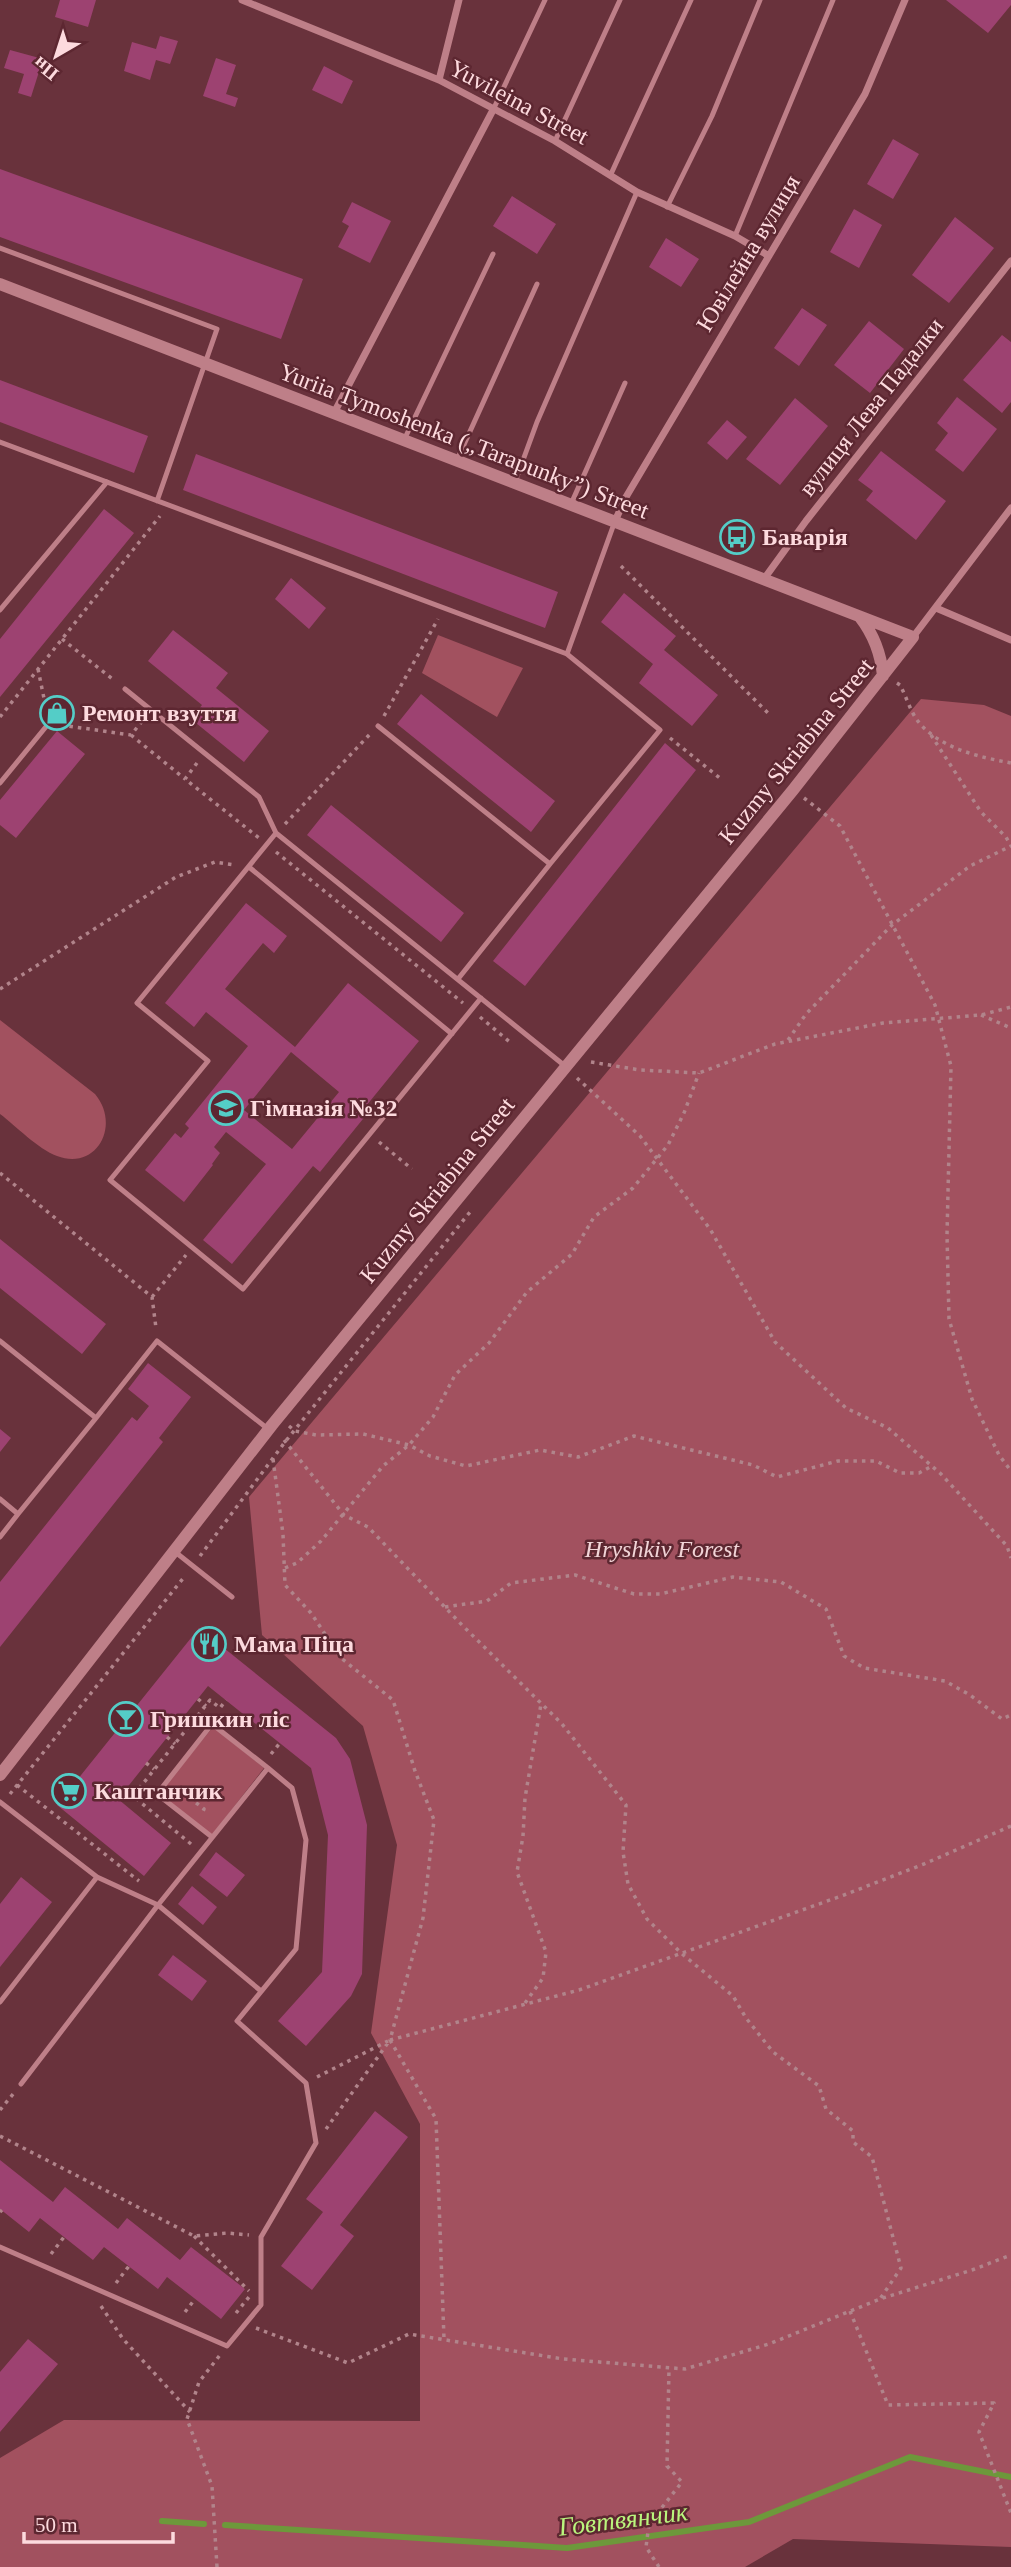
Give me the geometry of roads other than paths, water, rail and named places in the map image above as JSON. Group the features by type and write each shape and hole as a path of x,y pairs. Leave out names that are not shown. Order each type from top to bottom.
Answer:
{"street":[{"name":"Yuvileina Street","path":"242,0 439,80 555,141 637,192 735,236 769,256"},
{"path":"439,80 459,0"},
{"name":"Ювілейна вулиця","path":"615,521 626,498 865,94 905,0"},
{"path":"334,413 493,110"},
{"name":"вулиця Лева Падалки","path":"764,579 806,521 1011,261"},
{"name":"Yuriia Tymoshenka („Tarapunky”) Street","path":"0,284 913,636"},
{"path":"913,636 1011,508"},
{"path":"936,608 1011,640"},
{"path":"854,614 861,618 870,630 881,658 883,676"},
{"name":"Kuzmy Skriabina Street","path":"0,1775 273,1424 793,790 913,636"}],"lane":[{"path":"493,110 545,0"},
{"path":"555,141 620,0"},
{"path":"611,174 691,0"},
{"path":"667,207 712,116 760,0"},
{"path":"735,236 833,0"},
{"path":"515,483 537,422 637,192"},
{"path":"0,248 217,328 157,500"},
{"path":"404,440 493,254"},
{"path":"457,460 537,284"},
{"path":"571,504 625,383"},
{"path":"0,442 566,654 660,730 458,979"},
{"path":"0,610 107,482"},
{"path":"566,654 615,521"},
{"path":"125,689 259,797 276,833 565,1066"},
{"path":"0,783 49,723"},
{"path":"378,726 550,864"},
{"path":"276,833 137,1003 208,1061 110,1180 243,1289 481,998"},
{"path":"248,867 452,1034"},
{"path":"0,1537 157,1340 273,1424"},
{"path":"0,1341 96,1418"},
{"path":"0,1499 18,1514"},
{"path":"174,1551 232,1597"},
{"path":"0,2247 227,2346 261,2305 261,2237 316,2143 306,2083 237,2021 296,1949 306,1840 292,1788 212,1724 157,1794 212,1838"},
{"path":"21,2084 265,1766"},
{"path":"1,1803 97,1877 158,1905 261,1992"},
{"path":"0,2002 97,1877"}],"waterway":[{"name":"Говтвянчик","path":"225,2525 567,2548 749,2522 910,2457 1011,2477"},
{"path":"162,2521 204,2524"}],"place":[{"name":"Баварія","path":"737,537"},
{"name":"Ремонт взуття","path":"57,713"},
{"name":"Гімназія №32","path":"226,1108"},
{"name":"Мама Піца","path":"209,1644"},
{"name":"Гришкин ліс","path":"126,1719"},
{"name":"Каштанчик","path":"69,1791"}],"park label":[{"name":"Hryshkiv Forest","path":"662,1549"}]}
